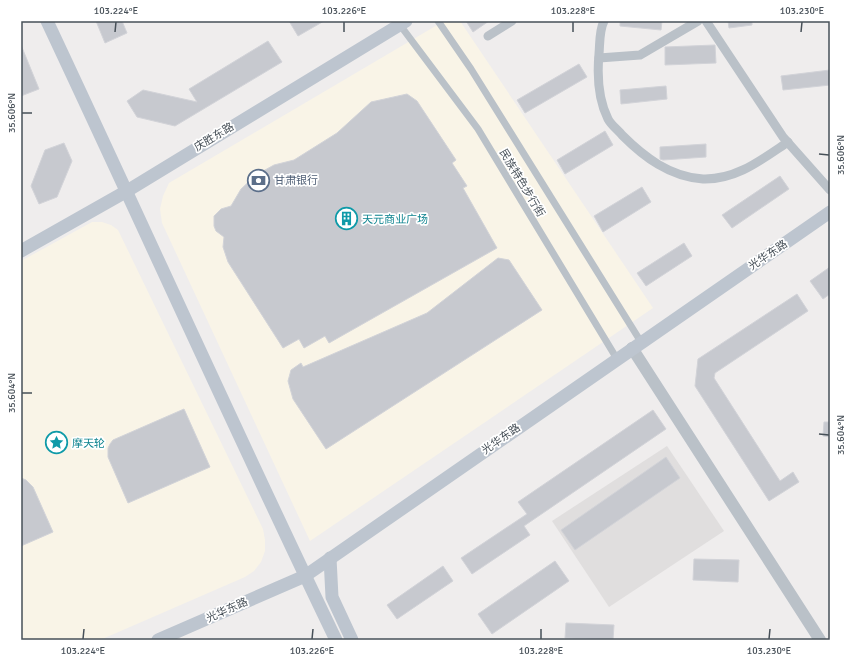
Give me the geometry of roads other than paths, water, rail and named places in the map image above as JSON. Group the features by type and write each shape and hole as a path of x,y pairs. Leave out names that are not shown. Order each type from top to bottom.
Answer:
{"main road":[{"path":"47,21 215,387 336,640"},
{"name":"庆胜东路","path":"21,251 126,191 403,23"},
{"name":"光华东路","path":"158,640 305,576 830,212"},
{"path":"330,558 332,597 352,640"}],"street":[{"name":"民族特色步行街","path":"438,21 471,69 637,345"},
{"path":"488,36 512,21"},
{"path":"604,21 602,26 599,58 599,95 608,120 631,143 656,164 682,175 703,179 725,177 745,170 788,142"},
{"path":"599,58 640,55 698,21"},
{"path":"706,21 788,142 830,190"},
{"name":"民族特色步行街","path":"403,23 478,129 617,359"},
{"path":"637,345 820,640"}],"place":[{"name":"甘肃银行","path":"258,180"},
{"name":"天元商业广场","path":"347,219"},
{"name":"摩天轮","path":"57,443"}]}
